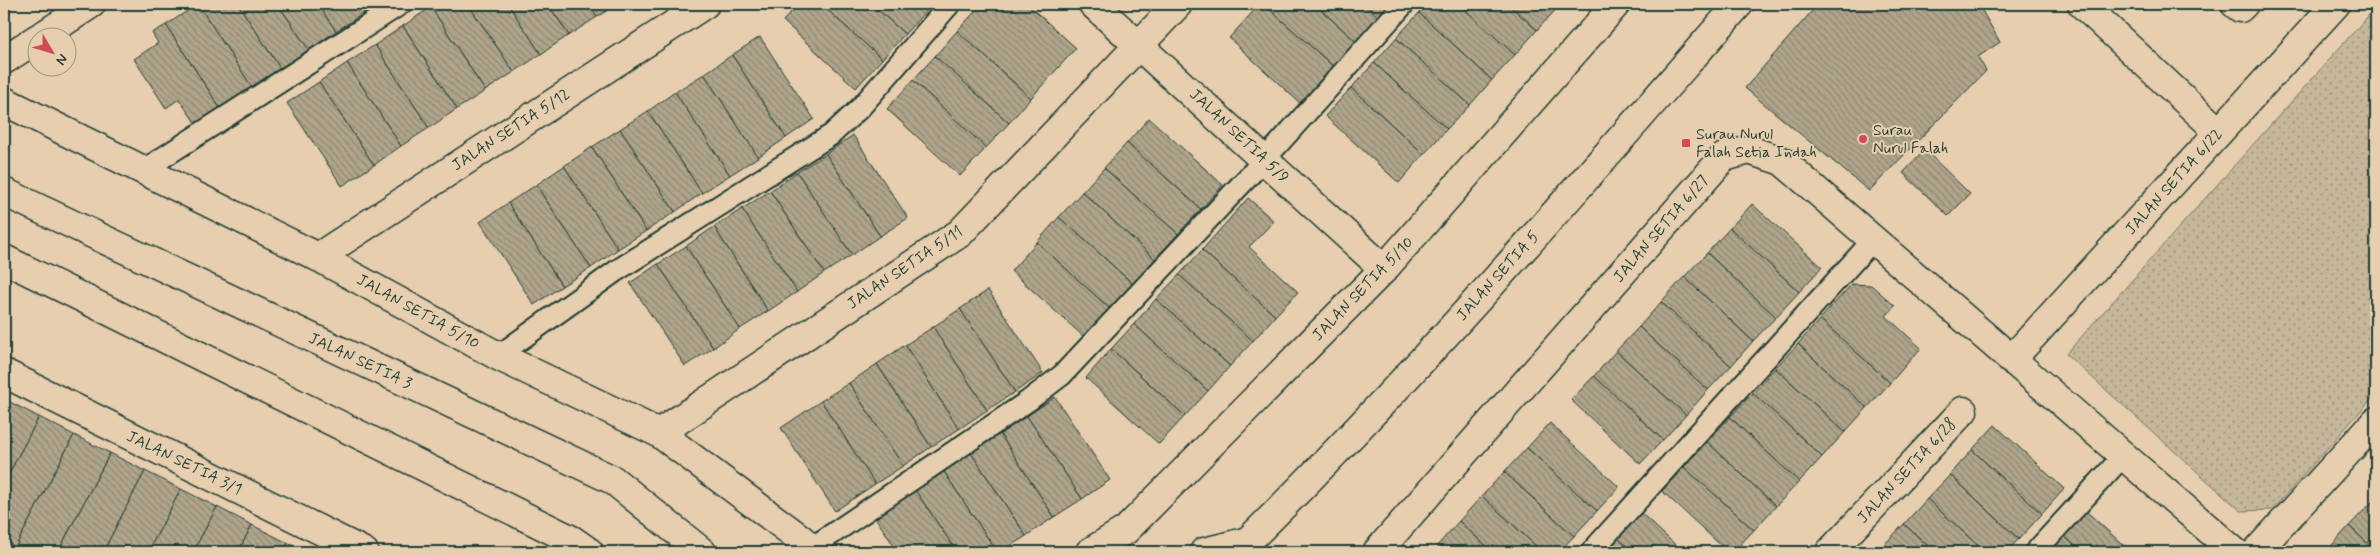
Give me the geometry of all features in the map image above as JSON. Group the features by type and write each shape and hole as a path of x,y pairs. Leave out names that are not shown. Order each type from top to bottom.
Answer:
{"street":[{"path":"54,28 91,4"},
{"name":"JALAN SETIA 5/12","path":"318,257 705,4"},
{"name":"JALAN SETIA 5/9","path":"1093,4 1141,45 1384,269"},
{"name":"JALAN SETIA 5/11","path":"659,433 960,233 1178,4"},
{"name":"JALAN SETIA 5/10","path":"1090,552 1126,530 1384,269 1616,4"},
{"name":"JALAN SETIA 5","path":"1204,552 1245,547 1409,374 1554,215 1739,4"},
{"path":"2082,4 2220,132"},
{"path":"2235,4 2240,8 2244,4"},
{"name":"JALAN SETIA 6/22","path":"2011,360 2336,4"},
{"path":"4,60 28,44"},
{"name":"JALAN SETIA 5/10","path":"4,102 318,257 498,356 659,433 801,538 812,550"},
{"name":"JALAN SETIA 6/27","path":"1377,552 1724,157 1749,150 1782,161 2235,552"},
{"name":"JALAN SETIA 3","path":"4,192 613,480 702,552"},
{"path":"4,208 36,208"},
{"path":"4,259 483,498 576,548"},
{"name":"JALAN SETIA 3/1","path":"4,373 364,552"},
{"name":"JALAN SETIA 6/28","path":"1830,552 1963,411"},
{"path":"2256,552 2376,421"}],"lane":[{"path":"142,171 401,4"},
{"path":"498,356 616,271 831,135 860,108 950,4"},
{"path":"812,550 1028,401 1062,375 1264,159 1404,4"},
{"path":"1591,552 1873,240"},
{"path":"2034,552 2123,456"}],"shaded area":[{"path":"2376,7 2376,394 2272,510 2241,511 2066,354"}],"building":[{"path":"198,4 252,87 220,108 166,25"},
{"path":"198,4 238,4 280,68 252,87"},
{"path":"238,4 278,4 309,50 280,68"},
{"path":"278,4 318,4 336,31 309,50"},
{"path":"318,4 358,4 364,13 336,31"},
{"path":"358,4 378,4 364,13"},
{"path":"436,4 468,4 514,72 485,91 431,7"},
{"path":"468,4 508,4 541,54 514,72"},
{"path":"508,4 548,4 569,35 541,54"},
{"path":"548,4 588,4 597,17 569,35"},
{"path":"588,4 617,4 597,17"},
{"path":"798,4 821,4 882,59 856,88 783,21"},
{"path":"821,4 871,4 905,34 882,59"},
{"path":"871,4 921,4 928,9 905,34"},
{"path":"982,4 1027,4 1076,48 1031,98 957,31"},
{"path":"1260,4 1264,4 1335,68 1302,105 1229,38"},
{"path":"1264,4 1314,4 1358,43 1335,68"},
{"path":"1314,4 1364,4 1380,18 1358,43"},
{"path":"1364,4 1394,4 1380,18"},
{"path":"1427,4 1459,4 1515,55 1492,80 1419,13"},
{"path":"1459,4 1508,4 1537,30 1515,55"},
{"path":"1508,4 1558,4 1560,5 1537,30"},
{"name":"Surau Nurul Falah","path":"1818,4 1978,4 2000,42 1978,57 1986,71 1869,191 1745,88"},
{"path":"431,7 485,91 457,109 403,26"},
{"path":"1419,13 1492,80 1470,105 1396,38"},
{"path":"166,25 220,108 196,124 179,99 166,108 134,59 158,43 152,33"},
{"path":"403,26 457,109 429,128 375,45"},
{"path":"957,31 1031,98 1009,123 935,56"},
{"path":"760,37 814,119 786,138 732,55"},
{"path":"1396,38 1470,105 1447,129 1374,63"},
{"path":"375,45 429,128 401,146 347,63"},
{"path":"732,55 786,138 758,157 704,74"},
{"path":"935,56 1009,123 986,148 913,80"},
{"path":"347,63 401,146 374,165 319,82"},
{"path":"1374,63 1447,129 1424,154 1351,88"},
{"path":"704,74 758,157 730,175 675,92"},
{"path":"913,80 986,148 960,176 887,109"},
{"path":"319,82 374,165 342,186 287,103"},
{"path":"1351,88 1424,154 1399,183 1325,116"},
{"path":"675,92 730,175 702,193 648,111"},
{"path":"648,111 702,193 675,212 620,129"},
{"path":"1149,118 1223,185 1201,209 1127,143"},
{"path":"620,129 675,212 646,231 592,147"},
{"path":"853,135 908,218 880,236 826,154"},
{"path":"1127,143 1201,209 1178,234 1104,168"},
{"path":"592,147 646,231 618,249 564,166"},
{"path":"1925,150 1970,194 1948,216 1903,173"},
{"path":"826,154 880,236 852,255 797,172"},
{"path":"564,166 618,249 591,268 536,185"},
{"path":"1104,168 1178,234 1155,259 1082,192"},
{"path":"797,172 852,255 824,273 770,191"},
{"path":"536,185 591,268 562,286 508,203"},
{"path":"770,191 824,273 797,292 742,209"},
{"path":"1082,192 1155,259 1133,284 1059,217"},
{"path":"1248,198 1274,221 1249,247 1298,292 1275,316 1202,250"},
{"path":"508,203 562,286 534,305 480,222"},
{"path":"1752,204 1822,267 1799,292 1730,228"},
{"path":"742,209 797,292 768,311 714,227"},
{"path":"1059,217 1133,284 1110,309 1037,242"},
{"path":"714,227 768,311 740,329 686,246"},
{"path":"1730,228 1799,292 1776,317 1707,253"},
{"path":"1037,242 1110,309 1084,337 1011,271"},
{"path":"686,246 740,329 713,348 658,264"},
{"path":"1202,250 1275,316 1253,341 1179,275"},
{"path":"1707,253 1776,317 1753,341 1684,277"},
{"path":"658,264 713,348 685,366 630,283"},
{"path":"1179,275 1253,341 1230,366 1156,299"},
{"path":"1684,277 1753,341 1731,366 1661,302"},
{"path":"1852,284 1871,285 1895,306 1886,316 1921,348 1890,383 1820,319"},
{"path":"988,290 1043,373 1015,392 960,309"},
{"path":"1156,299 1230,366 1208,391 1134,324"},
{"path":"1661,302 1731,366 1708,390 1639,327"},
{"path":"960,309 1015,392 987,410 933,327"},
{"path":"1820,319 1890,383 1867,408 1798,344"},
{"path":"1134,324 1208,391 1185,416 1111,349"},
{"path":"933,327 987,410 959,429 905,345"},
{"path":"1639,327 1708,390 1686,415 1616,351"},
{"path":"1798,344 1867,408 1845,432 1775,368"},
{"path":"905,345 959,429 931,447 877,364"},
{"path":"1111,349 1185,416 1159,444 1086,378"},
{"path":"1616,351 1686,415 1663,440 1594,376"},
{"path":"877,364 931,447 903,466 849,383"},
{"path":"1775,368 1845,432 1822,457 1753,393"},
{"path":"1594,376 1663,440 1640,464 1571,400"},
{"path":"849,383 903,466 875,484 821,401"},
{"path":"1753,393 1822,457 1799,482 1730,417"},
{"path":"1055,397 1110,480 1082,499 1027,416"},
{"path":"4,399 39,417 4,483"},
{"path":"821,401 875,484 835,511 781,428"},
{"path":"1027,416 1082,499 1054,517 1000,434"},
{"path":"39,417 74,435 15,548 4,542 4,483"},
{"path":"1730,417 1799,482 1776,506 1707,442"},
{"path":"1550,423 1619,487 1597,511 1527,448"},
{"path":"1995,425 2064,489 2042,514 1972,450"},
{"path":"1000,434 1054,517 1026,536 971,453"},
{"path":"74,435 110,453 58,552 24,552 15,548"},
{"path":"1707,442 1776,506 1754,530 1684,467"},
{"path":"1527,448 1597,511 1574,536 1504,472"},
{"path":"1972,450 2042,514 2019,539 1950,475"},
{"path":"110,453 145,471 103,552 58,552"},
{"path":"971,453 1026,536 1001,552 997,552 944,472"},
{"path":"1684,467 1754,530 1733,552 1728,552 1662,491"},
{"path":"145,471 181,489 148,552 103,552"},
{"path":"944,472 997,552 957,552 915,490"},
{"path":"1504,472 1574,536 1559,552 1542,552 1482,496"},
{"path":"1950,475 2019,539 2006,552 1985,552 1927,499"},
{"path":"181,489 217,507 193,552 148,552"},
{"path":"915,490 957,552 898,552 875,517"},
{"path":"1482,496 1542,552 1493,552 1459,521"},
{"path":"1927,499 1985,552 1935,552 1904,524"},
{"path":"2373,501 2376,504 2376,551 2349,526"},
{"path":"217,507 252,525 238,552 193,552"},
{"path":"2087,512 2131,552 2081,552 2064,536"},
{"path":"1641,513 1683,552 1633,552 1618,538"},
{"path":"1459,521 1493,552 1443,552 1437,546"},
{"path":"1904,524 1935,552 1886,552 1881,548"},
{"path":"252,525 288,543 283,552 238,552"},
{"path":"2349,526 2376,551 2376,552 2326,552"},
{"path":"2064,536 2081,552 2050,552"},
{"path":"1618,538 1633,552 1605,552"},
{"path":"288,543 305,552 283,552"}],"place":[{"name":"Surau Nurul Falah","path":"1863,139"},
{"name":"Surau Nurul Falah Setia Indah","path":"1686,143"}]}
